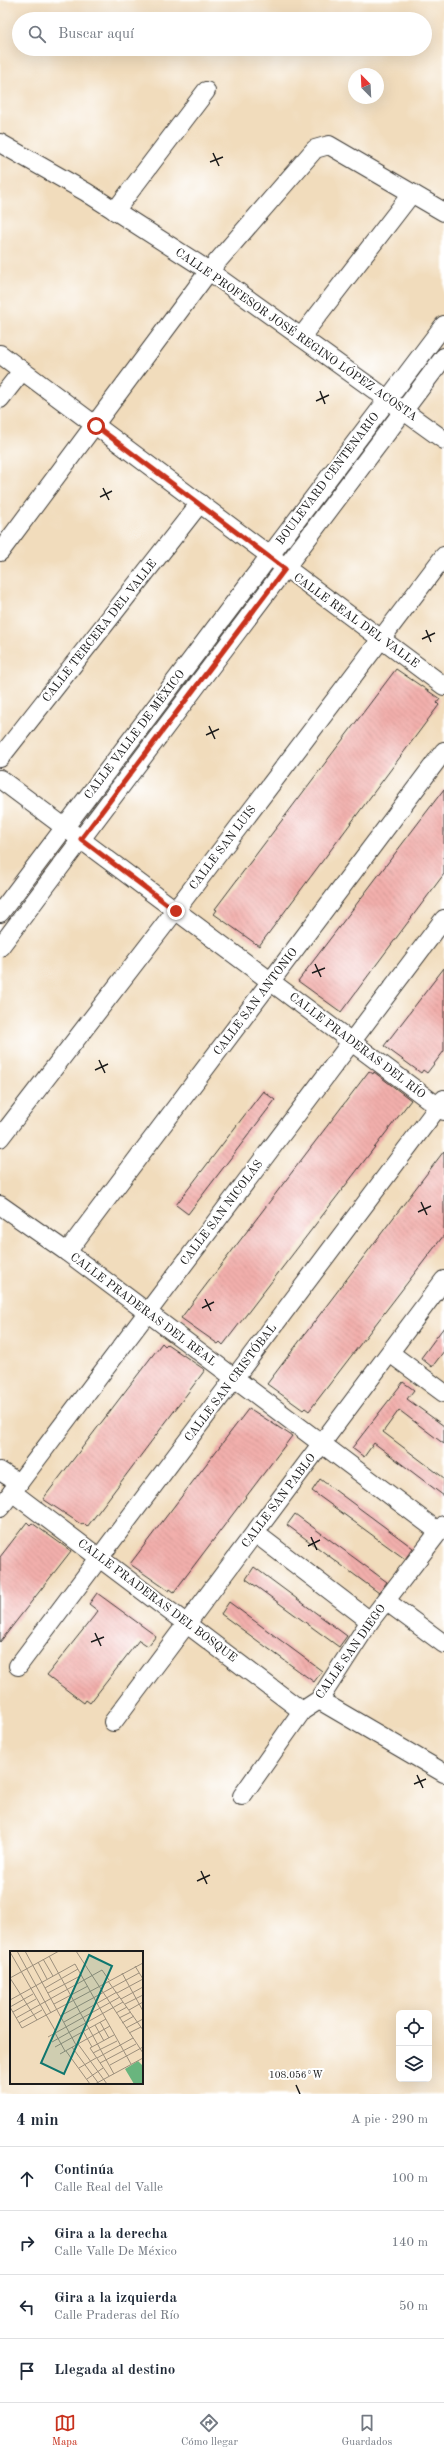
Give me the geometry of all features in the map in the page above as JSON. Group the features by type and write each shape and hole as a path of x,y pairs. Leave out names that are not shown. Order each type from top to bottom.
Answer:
{"street":[{"path":"115,211 206,91"},
{"name":"CALLE PROFESOR JOSÉ REGINO LÓPEZ ACOSTA","path":"0,142 86,192 209,271 444,440"},
{"path":"0,552 96,426 209,271 319,146 329,145 444,212"},
{"path":"301,337 412,193"},
{"name":"BOULEVARD CENTENARIO","path":"270,557 444,325"},
{"name":"CALLE REAL DEL VALLE","path":"0,354 200,503 285,569 444,686"},
{"name":"BOULEVARD CENTENARIO","path":"285,569 444,357"},
{"path":"0,399 22,371"},
{"name":"CALLE TERCERA DEL VALLE","path":"0,758 200,503"},
{"name":"CALLE SAN LUIS","path":"0,1138 176,911 444,556"},
{"name":"CALLE VALLE DE MÉXICO","path":"0,913 270,557"},
{"name":"CALLE VALLE DE MÉXICO","path":"0,948 285,569"},
{"name":"CALLE SAN ANTONIO","path":"67,1252 444,751"},
{"name":"CALLE PRADERAS DEL RÍO","path":"0,779 351,1042 442,1106"},
{"name":"CALLE SAN NICOLÁS","path":"0,1508 444,919"},
{"name":"CALLE SAN CRISTÓBAL","path":"18,1666 442,1106"},
{"name":"CALLE PRADERAS DEL REAL","path":"0,1204 67,1252 322,1444 441,1529"},
{"name":"CALLE SAN PABLO","path":"113,1722 444,1280"},
{"path":"390,1353 444,1393"},
{"name":"CALLE PRADERAS DEL BOSQUE","path":"0,1471 15,1488 100,1558 302,1711"},
{"name":"CALLE SAN DIEGO","path":"242,1796 302,1711 319,1700 370,1622 441,1529"},
{"path":"255,1533 370,1622"},
{"path":"386,1602 444,1644"},
{"path":"319,1700 444,1773"}],"building":[{"path":"396,669 440,699 437,703 439,705 259,946 214,914 217,910 215,909"},
{"path":"444,789 444,874 341,1012 298,981"},
{"path":"444,968 444,1051 427,1073 423,1070 421,1073 384,1046"},
{"path":"369,1071 373,1074 374,1072 411,1100 223,1345 220,1342 218,1344 181,1318"},
{"path":"263,1091 275,1100 188,1214 176,1205"},
{"path":"444,1151 444,1235 309,1411 305,1408 303,1410 267,1384"},
{"path":"444,1327 444,1351 432,1367 421,1358"},
{"path":"162,1343 165,1346 167,1344 205,1370 87,1527 83,1523 82,1525 43,1499"},
{"path":"403,1382 414,1390 407,1399 444,1426 444,1444 399,1410 383,1432 444,1478 444,1496 374,1443 364,1457 352,1448"},
{"path":"249,1408 292,1436 174,1592 170,1589 169,1591 130,1564"},
{"path":"320,1479 413,1548 405,1559 312,1491"},
{"path":"295,1514 387,1582 379,1593 287,1525"},
{"path":"27,1522 30,1525 32,1523 71,1551 0,1642 0,1557"},
{"path":"254,1567 347,1636 339,1647 246,1579"},
{"path":"97,1593 156,1636 148,1646 139,1640 90,1703 86,1700 84,1703 47,1675 98,1611 89,1604"},
{"path":"229,1602 322,1671 314,1682 221,1614"}],"route":[{"path":"96,426 200,503 285,569 81,839 176,911"}]}
